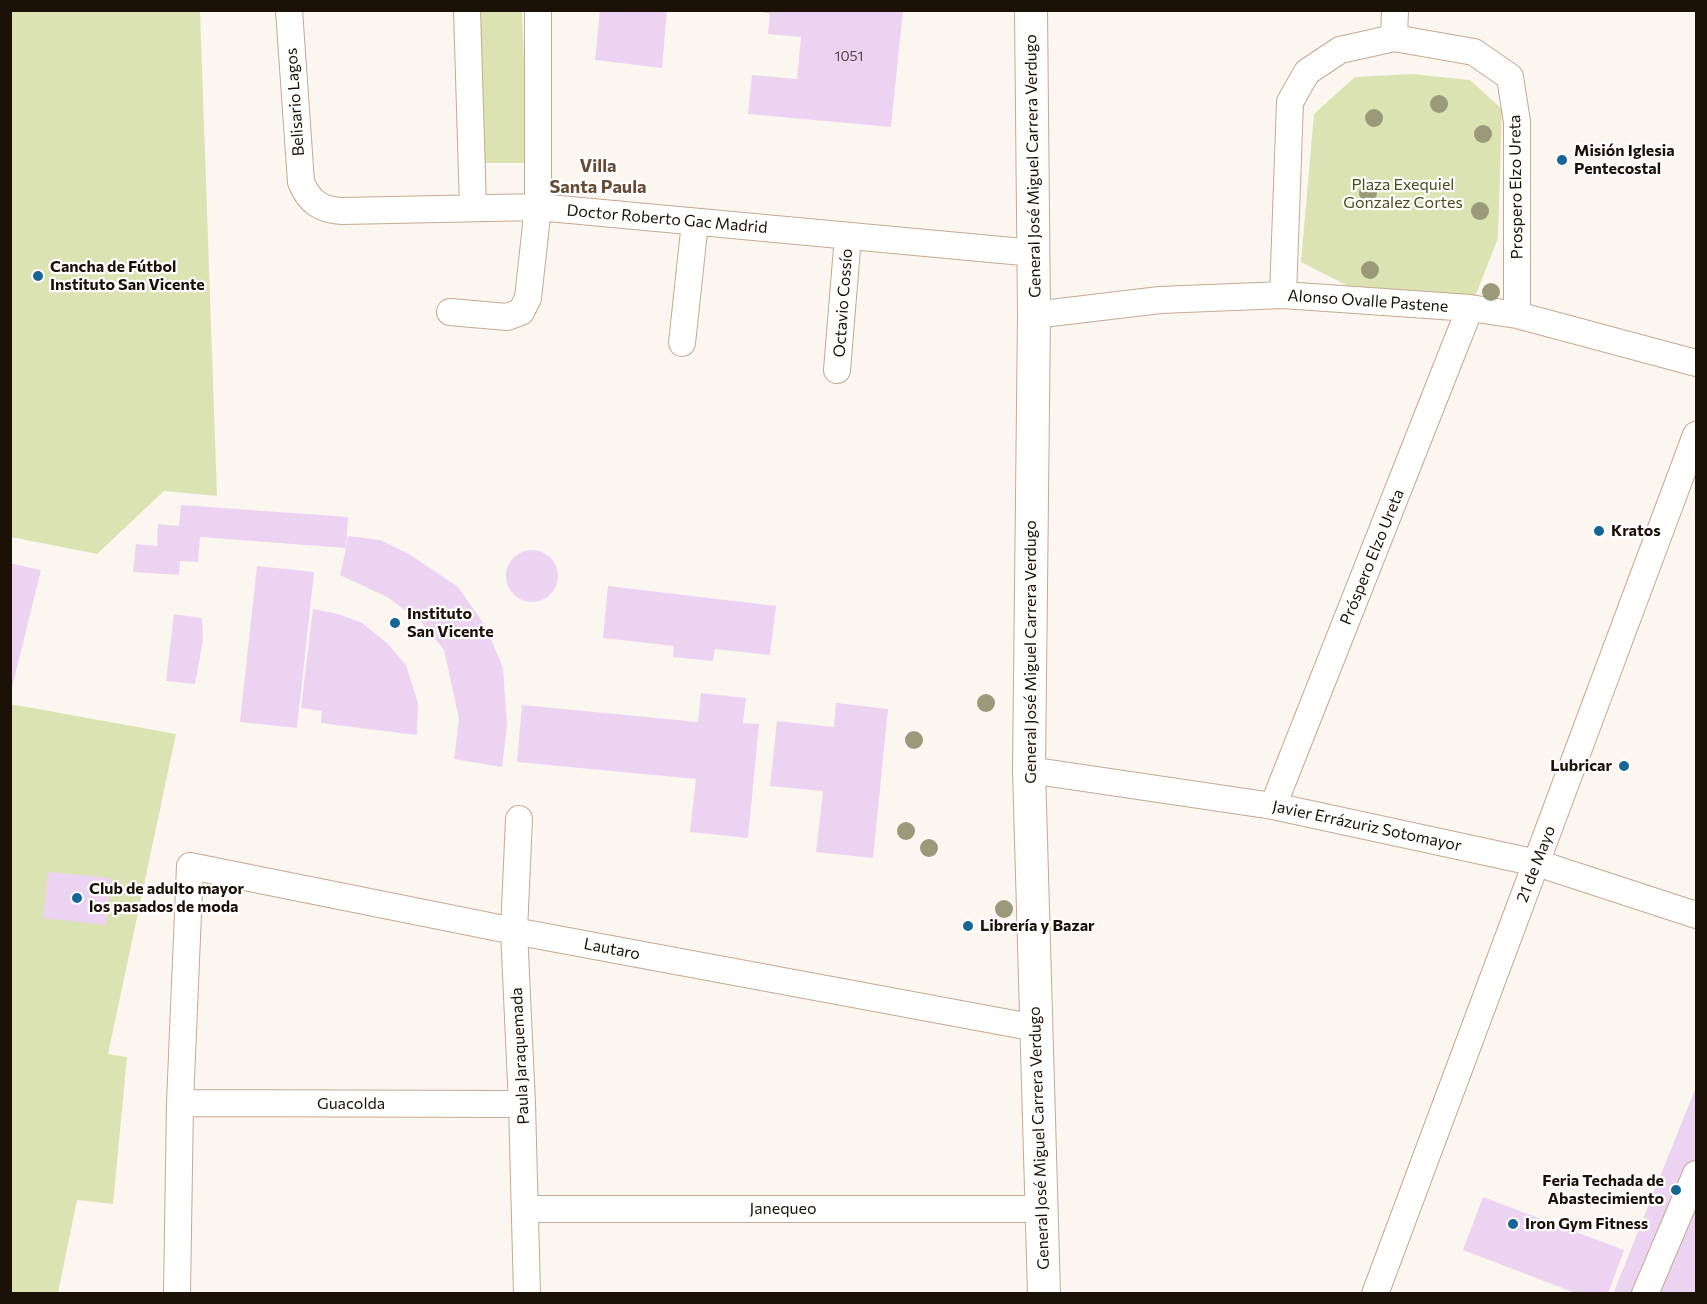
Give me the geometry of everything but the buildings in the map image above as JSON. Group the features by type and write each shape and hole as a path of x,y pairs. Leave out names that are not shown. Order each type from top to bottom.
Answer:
{"street":[{"name":"Belisario Lagos","path":"289,10 299,169 305,193"},
{"path":"467,10 473,208"},
{"path":"450,312 507,317 520,312 528,298 538,207 538,10"},
{"name":"General José Miguel Carrera Verdugo","path":"1031,10 1034,315 1029,770 1044,1293"},
{"path":"1394,38 1395,10"},
{"name":"Prospero Elzo Ureta","path":"1283,295 1290,102 1307,72 1340,50 1394,38 1474,52 1510,77 1517,122 1517,315"},
{"name":"Doctor Roberto Gac Madrid","path":"305,193 312,201 331,210 538,207 1034,254"},
{"path":"682,343 696,222"},
{"name":"Octavio Cossío","path":"837,370 848,236"},
{"name":"Alonso Ovalle Pastene","path":"1034,315 1160,300 1283,295 1470,308 1517,315 1696,363"},
{"name":"Próspero Elzo Ureta","path":"1273,806 1470,308"},
{"name":"21 de Mayo","path":"1375,1293 1696,435"},
{"name":"Javier Errázuriz Sotomayor","path":"1029,770 1273,806 1537,863 1695,909"},
{"name":"Paula Jaraquemada","path":"519,819 514,931 527,1293"},
{"name":"Lautaro","path":"180,1103 190,866 514,931 1036,1029"},
{"path":"177,1293 180,1103"},
{"name":"Guacolda","path":"180,1103 522,1104"},
{"path":"1645,1293 1696,1174"},
{"name":"Janequeo","path":"525,1209 1042,1209"}],"green space":[{"path":"11,10 200,11 217,496 164,491 97,554 11,537"},
{"path":"480,11 522,11 528,163 484,163"},
{"name":"Plaza Exequiel Gonzalez Cortes","path":"1411,74 1470,80 1502,109 1498,238 1475,297 1348,286 1301,262 1314,114 1355,77"},
{"path":"10,704 176,734 108,1054 127,1057 113,1204 77,1200 58,1293 11,1293"}],"place":[{"name":"Misión Iglesia Pentecostal","path":"1562,160"},
{"name":"Cancha de Fútbol Instituto San Vicente","path":"38,276"},
{"name":"Kratos","path":"1599,531"},
{"name":"Instituto San Vicente","path":"395,623"},
{"name":"Lubricar","path":"1624,766"},
{"name":"Club de adulto mayor los pasados de moda","path":"77,898"},
{"name":"Librería y Bazar","path":"968,926"},
{"name":"Feria Techada de Abastecimiento","path":"1676,1190"},
{"name":"Iron Gym Fitness","path":"1513,1224"}],"district":[{"name":"Villa Santa Paula","path":"598,176"}]}
